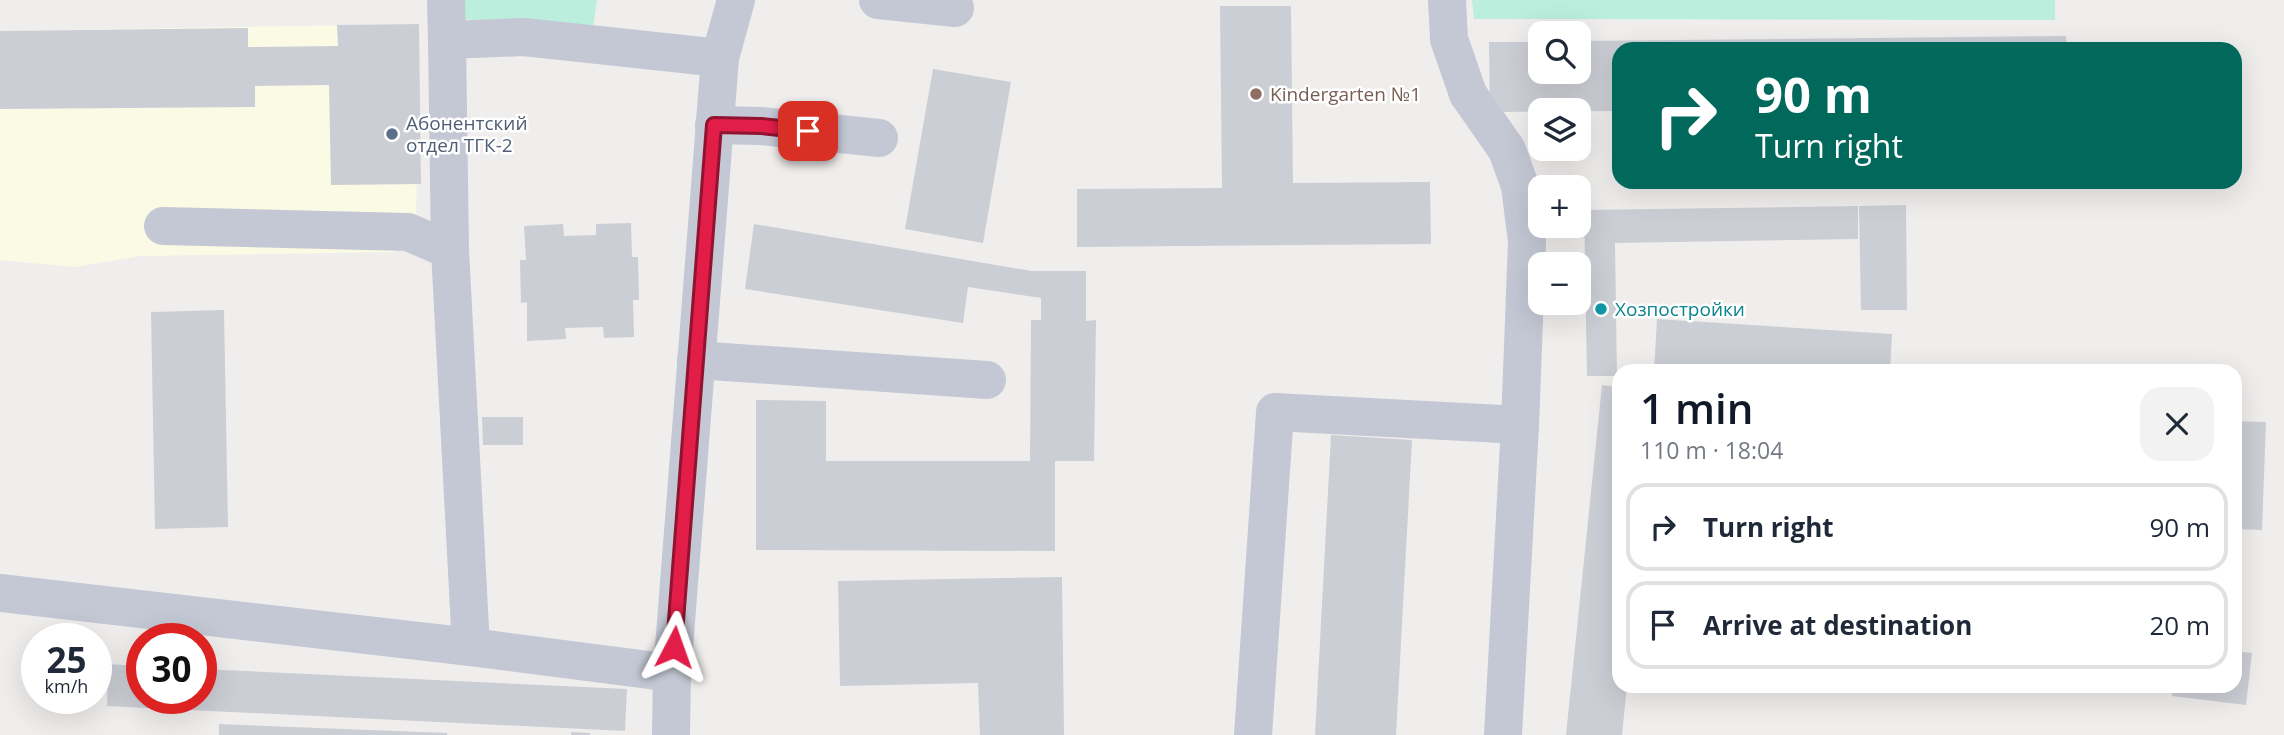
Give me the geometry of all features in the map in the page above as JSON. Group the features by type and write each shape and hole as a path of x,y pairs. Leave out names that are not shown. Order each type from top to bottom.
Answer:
{"street":[{"path":"446,0 450,250 471,647"},
{"path":"671,735 671,673 714,125 720,58 736,0"},
{"path":"878,0 955,8"},
{"path":"1447,0 1449,39 1468,94 1507,150 1520,186 1527,242 1503,735"},
{"path":"447,40 524,37 720,58"},
{"path":"714,125 761,126 879,138"},
{"path":"163,226 408,232 450,250"},
{"path":"696,360 987,380"},
{"path":"1254,735 1275,412 1520,425"},
{"path":"0,593 471,647 671,673"}],"shaded area":[{"path":"419,24 416,215 394,252 140,256 74,267 0,260 0,31"}],"green space":[{"path":"461,0 597,0 593,28 461,19"},
{"path":"1472,0 2055,0 2055,20 1474,19"}],"building":[{"name":"Kindergarten №1","path":"1220,6 1291,6 1293,183 1430,182 1431,244 1077,247 1077,189 1222,188"},
{"path":"419,24 421,184 331,185 329,85 255,86 255,107 0,109 0,31 248,28 248,47 338,46 337,25"},
{"path":"2066,36 2066,42 1612,42 1612,111 1591,111 1591,98 1528,98 1528,112 1490,112 1489,42 1528,42 1528,84 1591,84 1591,41"},
{"path":"933,69 1011,82 983,243 905,229"},
{"path":"1906,205 1907,310 1861,310 1859,206"},
{"name":"Хозпостройки","path":"1858,206 1858,239 1615,243 1617,364 1612,364 1612,376 1587,376 1586,315 1591,315 1591,252 1585,252 1585,238 1591,238 1591,210"},
{"path":"631,223 632,257 638,257 639,300 633,300 634,337 604,338 603,327 565,328 566,339 527,341 527,302 521,303 520,260 526,260 524,226 563,224 564,236 596,235 596,224"},
{"path":"754,224 1032,271 1086,271 1086,321 1096,320 1094,461 1055,461 1055,551 756,550 756,400 826,401 826,461 1030,461 1031,320 1041,320 1041,298 968,287 963,323 745,289"},
{"path":"224,310 228,527 155,529 151,312"},
{"path":"1657,319 1892,334 1890,364 1654,364"},
{"path":"1602,385 1612,386 1612,693 1626,693 1622,735 1566,735"},
{"path":"482,417 523,417 523,445 483,445"},
{"path":"2242,421 2266,422 2262,530 2242,529"},
{"path":"1331,435 1412,440 1396,735 1315,735"},
{"path":"1062,577 1064,735 980,735 978,683 840,686 838,581"},
{"path":"2242,652 2252,653 2246,705 2172,696 2172,693 2242,693"},
{"path":"112,664 126,665 126,707 112,706"},
{"path":"217,670 627,689 625,731 217,711"},
{"path":"219,724 447,733 447,735 219,735"},
{"path":"571,732 590,733 590,735 571,735"}],"place":[{"name":"Kindergarten №1","path":"1256,94"},
{"name":"Абонентский отдел ТГК-2","path":"392,134"},
{"name":"Хозпостройки","path":"1601,309"}],"route":[{"path":"674,647 714,125 808,131"}]}
